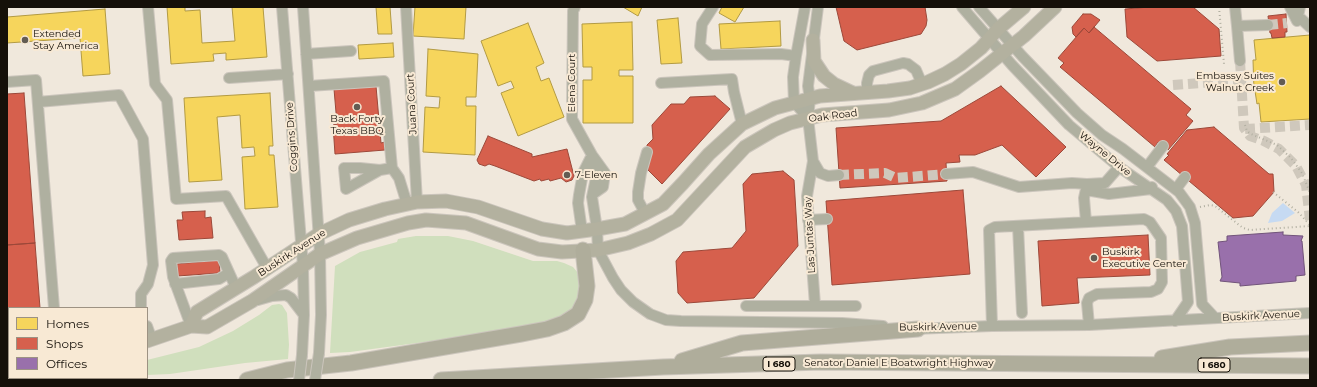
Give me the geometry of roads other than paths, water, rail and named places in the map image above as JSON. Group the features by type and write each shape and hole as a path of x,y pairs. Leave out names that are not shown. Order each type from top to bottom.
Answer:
{"highway":[{"path":"247,380 287,370 351,362 521,334 546,329 564,323 578,314 585,300 587,286 583,250"},
{"path":"663,367 742,343 918,329"},
{"path":"1119,365 1230,347 1310,343"},
{"name":"Senator Daniel E Boatwright Highway","path":"441,380 663,367 821,362 1310,366"}],"main road":[{"name":"Oak Road","path":"597,229 625,224 663,204 709,154 742,124 775,108 820,96 888,91 910,88 922,84 945,74 961,64 1024,7"},
{"name":"Oak Road","path":"598,250 628,243 651,234 677,220 745,147 774,130 790,123 822,115 889,110 922,103 955,89 980,72 1024,36 1055,7"},
{"path":"813,40 814,61 824,76 834,84 861,93"},
{"name":"Buskirk Avenue","path":"191,326 197,312 254,277 319,234 349,220 384,209 412,203 446,201 478,207 542,229 567,233 597,229"},
{"name":"Buskirk Avenue","path":"149,340 191,326 207,327 252,302 320,254 356,238 408,223 426,220 466,223 538,249 562,252 598,250"},
{"path":"582,231 583,250"}],"street":[{"path":"148,7 155,84 167,100 176,199 226,196 267,268"},
{"name":"Coggins Drive","path":"282,7 303,266 304,315 299,380"},
{"name":"Coggins Drive","path":"303,7 320,254 321,316 319,353 315,380"},
{"name":"Juana Court","path":"406,7 412,203"},
{"name":"Elena Court","path":"575,7 573,11 572,120 592,155 597,173 593,194 597,229"},
{"path":"712,7 702,24 700,46 710,55 781,54 796,56"},
{"path":"805,7 793,77 794,102 808,118"},
{"name":"Las Juntas Way","path":"815,306 807,196 813,161 808,118 810,99 808,86 818,7"},
{"name":"Wayne Drive","path":"962,7 994,34 1069,125 1119,167 1167,200 1176,211 1182,226 1188,302 1175,320"},
{"name":"Wayne Drive","path":"979,7 994,34"},
{"path":"1235,7 1240,61"},
{"path":"1290,7 1295,17 1310,27"},
{"path":"1237,26 1268,25"},
{"name":"Wayne Drive","path":"1007,49 1096,131 1179,192 1190,207 1194,223 1202,304 1215,318"},
{"path":"306,54 351,51"},
{"path":"861,93 867,83 869,75 873,71 903,63 908,64 916,70 922,84"},
{"path":"229,78 288,74"},
{"path":"661,83 732,79 742,124"},
{"path":"7,82 36,80 54,307"},
{"path":"309,86 384,81 392,168 412,203"},
{"path":"38,102 119,94 143,139 154,265 148,284 141,294 141,307"},
{"path":"1147,167 1163,146"},
{"path":"645,213 638,200 638,192 641,173 647,152"},
{"path":"582,231 578,195 583,173 592,155"},
{"path":"813,161 820,173 828,176 839,175"},
{"path":"1086,187 1105,183 1119,167"},
{"path":"380,170 392,168"},
{"path":"946,174 973,172 1019,187 1072,183 1109,194 1151,189 1160,177"},
{"path":"1176,189 1185,177"},
{"path":"1086,187 1084,198 1086,222"},
{"path":"808,220 827,219"},
{"path":"992,326 989,230 995,227 1144,219 1150,222 1161,238 1162,282 1158,289 1152,292 1097,294 1089,298 1087,303 1088,325"},
{"path":"1018,226 1022,313"},
{"name":"Buskirk Avenue","path":"597,229 598,250 613,278 625,294 633,302 650,314 666,320 842,323 918,329 992,326 1088,325 1310,313"},
{"path":"191,326 175,284 171,261 173,258 219,255 222,257 236,288"},
{"path":"175,284 219,279 229,273"},
{"path":"252,302 272,296 286,295 291,298 304,315"},
{"path":"746,306 856,306"}],"water":[{"path":"1283,203 1295,213 1282,221 1268,223 1272,213"}],"tunnel":[{"path":"1268,25 1287,23"},
{"path":"1240,61 1244,128 1250,136 1279,149 1296,166 1306,185 1310,220"},
{"path":"1173,85 1241,80"},
{"path":"1245,129 1310,125"},
{"path":"839,175 885,173 896,178 946,174"}],"place":[{"name":"Extended Stay America","path":"25,40"},
{"name":"Embassy Suites Walnut Creek","path":"1282,82"},
{"name":"Back Forty Texas BBQ","path":"357,107"},
{"name":"7-Eleven","path":"567,175"},
{"name":"Buskirk Executive Center","path":"1094,258"}]}
